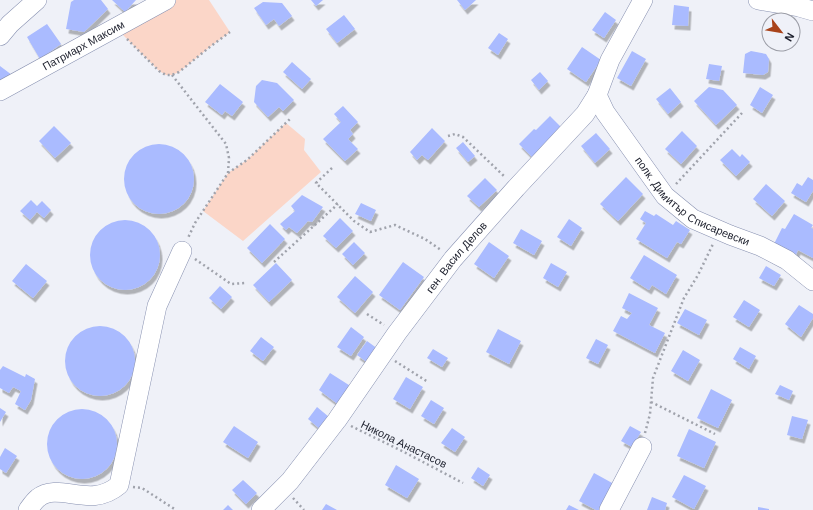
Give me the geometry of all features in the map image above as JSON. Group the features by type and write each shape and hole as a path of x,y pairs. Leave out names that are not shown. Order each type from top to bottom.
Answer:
{"street":[{"path":"0,36 10,24 37,0"},
{"name":"Патриарх Максим","path":"0,91 166,0"},
{"name":"ген. Васил Делов","path":"261,510 290,481 338,420 383,353 453,259 516,188 585,114 597,95 610,60 643,0"},
{"path":"758,0 813,11"},
{"name":"полк. Димитър Списаревски","path":"597,95 605,112 665,196 693,219 760,246 787,260 813,281"},
{"path":"28,510 38,497 51,493 86,498 100,498 112,492 119,485 157,306 182,251"},
{"path":"610,510 642,447"}],"path":[{"path":"115,27 159,71 166,75 172,75 179,72 230,32"},
{"path":"172,75 226,144 229,158 228,173"},
{"path":"665,196 742,113"},
{"path":"245,283 231,284 182,251 195,223 228,173 247,160 290,119"},
{"path":"448,136 456,134 463,137 516,188"},
{"path":"332,168 316,183 354,221 370,232 395,225 425,239 453,259"},
{"path":"274,262 338,204"},
{"path":"642,447 650,414 653,378 684,298 698,275 719,230"},
{"path":"383,353 428,382"},
{"path":"651,402 715,434"},
{"name":"Никола Анастасов","path":"338,420 463,483"},
{"path":"119,485 142,488 176,510"}],"shaded area":[{"path":"167,0 209,0 230,32 179,72 172,75 166,75 159,71 115,27"},
{"path":"286,123 305,139 304,150 321,172 243,241 203,211 228,173 247,160"}],"building":[{"path":"74,0 101,0 108,9 84,32 66,29 71,2"},
{"path":"112,0 136,0 125,12"},
{"path":"311,0 323,0 316,6"},
{"path":"457,0 476,0 465,10"},
{"path":"263,2 282,3 292,16 279,26 274,19 266,25 254,8"},
{"path":"674,5 689,7 688,26 672,25"},
{"path":"605,12 616,20 604,38 592,30"},
{"path":"344,15 355,29 337,43 326,29"},
{"path":"47,24 61,44 40,59 27,37"},
{"path":"499,33 508,39 498,55 488,48"},
{"path":"582,47 601,60 586,82 567,69"},
{"path":"632,51 646,59 631,86 617,78"},
{"path":"751,51 766,54 769,59 768,72 763,75 743,73 745,54"},
{"path":"292,62 311,79 302,89 283,72"},
{"path":"709,64 722,66 719,81 706,79"},
{"path":"0,66 12,75 0,83"},
{"path":"540,72 548,81 539,90 531,80"},
{"path":"262,80 277,83 294,100 283,111 279,107 268,117 254,102 256,86"},
{"path":"220,84 243,102 232,116 225,111 222,115 205,102"},
{"path":"709,87 723,90 737,105 716,125 694,101"},
{"path":"760,87 773,95 762,113 750,105"},
{"path":"670,88 681,102 668,114 656,99"},
{"path":"343,106 358,122 350,130 353,134 348,139 358,149 345,161 323,139 341,122 334,114"},
{"path":"550,116 562,128 532,157 519,144"},
{"path":"54,126 71,143 55,158 39,141"},
{"path":"432,128 445,141 428,160 422,155 417,160 410,152"},
{"path":"682,131 697,146 681,164 665,149"},
{"path":"596,133 610,149 595,163 581,146"},
{"path":"463,142 475,156 468,162 456,148"},
{"path":"152,144 166,144 179,150 188,159 194,172 192,192 184,204 166,214 152,214 139,208 130,199 124,186 124,172 130,159 139,150"},
{"path":"732,149 740,157 742,154 750,162 736,176 720,160"},
{"path":"626,177 643,194 618,221 600,204"},
{"path":"808,177 813,180 813,191 806,202 791,193 797,183 802,186"},
{"path":"485,178 497,190 479,207 467,196"},
{"path":"766,184 785,201 772,216 753,199"},
{"path":"302,195 323,207 312,222 308,221 297,233 289,227 286,230 280,224 295,211 291,206"},
{"path":"31,200 37,206 42,201 51,210 44,218 37,212 30,220 20,211"},
{"path":"361,203 376,210 371,221 355,214"},
{"path":"645,211 654,216 656,214 673,225 676,221 690,230 681,244 677,242 667,258 636,239 646,223 640,219"},
{"path":"794,214 813,225 811,228 813,229 813,258 798,250 795,257 774,244 782,228 785,229"},
{"path":"340,218 353,231 336,248 323,236"},
{"path":"569,219 582,228 571,246 557,237"},
{"path":"118,220 132,220 145,226 154,235 160,248 158,268 150,280 132,290 118,290 105,284 96,275 90,262 90,248 96,235 105,226"},
{"path":"270,224 285,239 262,263 247,248"},
{"path":"521,229 542,241 534,255 513,243"},
{"path":"354,242 365,253 353,265 342,254"},
{"path":"489,242 509,256 494,278 474,264"},
{"path":"644,255 677,275 666,294 652,285 649,290 630,278"},
{"path":"403,262 424,277 400,310 379,295"},
{"path":"276,263 292,280 269,302 253,285"},
{"path":"551,263 567,272 558,287 543,278"},
{"path":"26,264 47,281 33,298 12,281"},
{"path":"766,266 781,275 774,286 759,278"},
{"path":"355,276 373,292 355,313 337,297"},
{"path":"220,286 232,297 221,309 209,298"},
{"path":"629,293 658,308 649,325 665,333 655,353 613,331 621,316 627,319 632,313 622,308"},
{"path":"744,300 760,310 749,327 733,317"},
{"path":"799,305 813,314 813,318 801,337 785,324"},
{"path":"685,309 707,320 699,335 677,323"},
{"path":"93,326 107,326 120,332 129,341 135,354 133,374 125,386 107,396 93,396 80,390 71,381 65,368 65,354 71,341 80,332"},
{"path":"351,327 364,337 351,356 337,347"},
{"path":"498,329 521,341 509,364 486,352"},
{"path":"261,337 274,347 263,361 250,351"},
{"path":"596,339 608,345 598,364 586,358"},
{"path":"367,341 378,349 368,363 357,355"},
{"path":"740,347 756,356 749,369 733,359"},
{"path":"433,349 448,358 442,367 427,358"},
{"path":"683,350 700,360 688,381 671,371"},
{"path":"3,366 25,377 26,374 35,379 31,400 25,410 15,404 21,391 13,387 9,393 0,388 0,370"},
{"path":"330,373 352,387 339,405 319,390"},
{"path":"406,377 423,387 410,409 393,399"},
{"path":"780,385 793,391 789,400 775,394"},
{"path":"711,389 732,400 718,428 697,418"},
{"path":"431,400 444,408 434,424 421,416"},
{"path":"317,407 329,417 320,429 308,419"},
{"path":"0,408 6,412 0,422"},
{"path":"75,409 89,409 102,415 111,424 117,437 115,457 107,469 89,479 75,479 62,473 53,464 47,451 47,437 53,424 62,415"},
{"path":"792,416 808,420 802,439 787,435"},
{"path":"234,426 258,442 248,458 223,442"},
{"path":"630,426 641,432 632,447 621,441"},
{"path":"452,428 465,437 455,452 441,443"},
{"path":"689,429 716,442 704,468 677,456"},
{"path":"5,448 17,456 6,473 0,469 0,457"},
{"path":"396,465 419,479 407,498 385,485"},
{"path":"478,467 490,475 483,486 471,478"},
{"path":"594,473 614,484 601,510 596,510 579,501"},
{"path":"684,475 706,486 694,509 672,497"},
{"path":"243,480 257,493 246,504 232,490"},
{"path":"652,497 667,503 665,510 647,510"},
{"path":"326,504 337,510 322,510"},
{"path":"228,505 233,510 223,510"},
{"path":"569,505 579,510 566,510"},
{"path":"758,507 769,509 769,510 758,510"}]}
